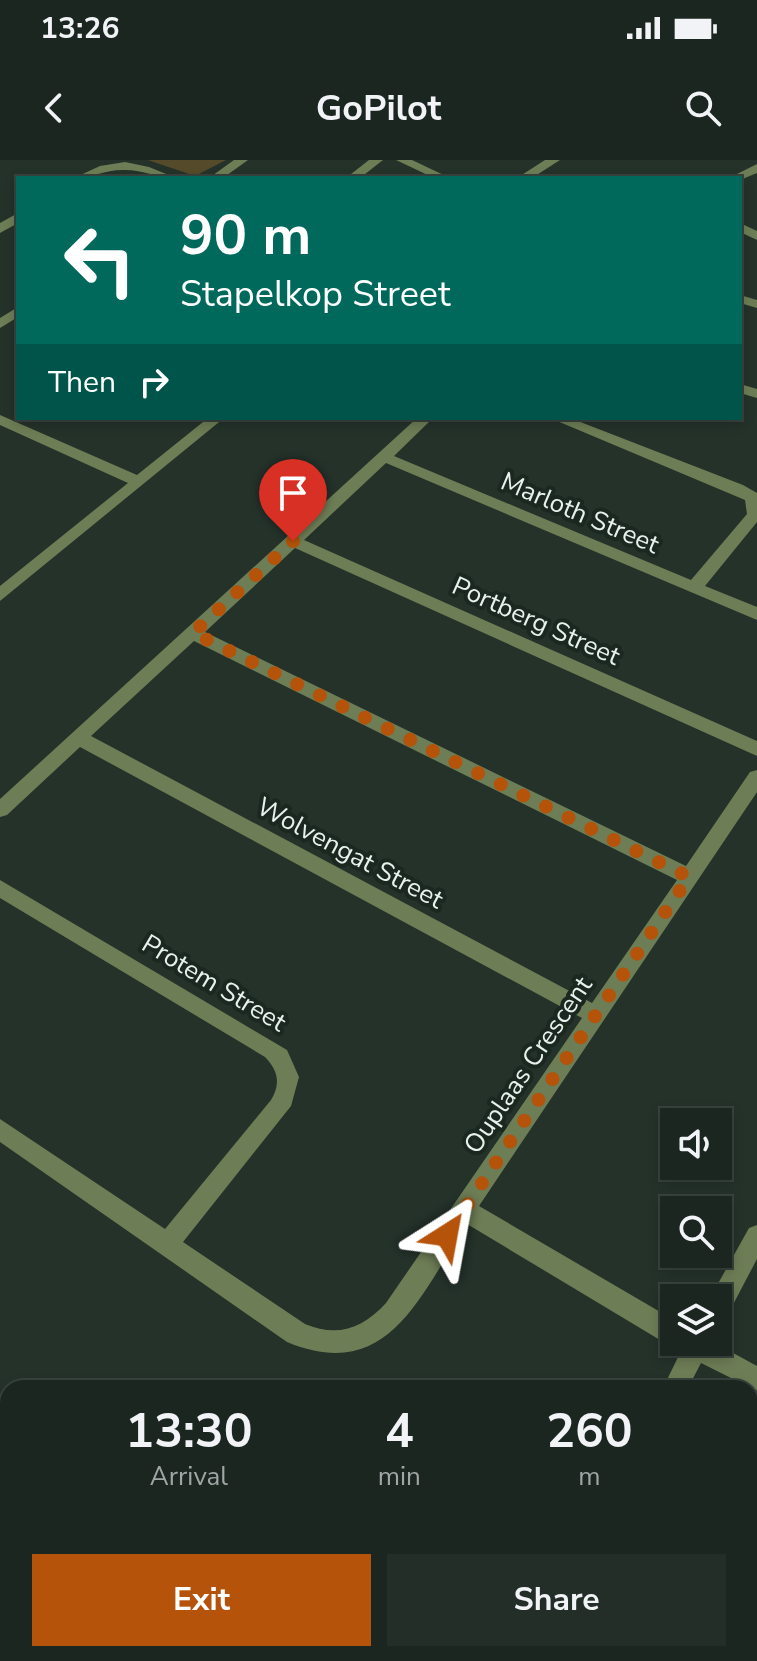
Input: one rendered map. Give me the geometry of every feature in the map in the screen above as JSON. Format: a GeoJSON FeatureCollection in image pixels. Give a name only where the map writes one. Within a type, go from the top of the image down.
{"type":"FeatureCollection","features":[{"type":"Feature","properties":{"kind":"street"},"geometry":{"type":"LineString","coordinates":[[218,176],[242,160]]}},
{"type":"Feature","properties":{"kind":"street"},"geometry":{"type":"LineString","coordinates":[[355,176],[377,160]]}},
{"type":"Feature","properties":{"kind":"street"},"geometry":{"type":"LineString","coordinates":[[402,160],[439,176]]}},
{"type":"Feature","properties":{"kind":"street"},"geometry":{"type":"LineString","coordinates":[[526,176],[554,160]]}},
{"type":"Feature","properties":{"kind":"street"},"geometry":{"type":"LineString","coordinates":[[83,176],[100,166],[121,162],[164,176]]}},
{"type":"Feature","properties":{"kind":"street"},"geometry":{"type":"LineString","coordinates":[[0,595],[215,420]]}},
{"type":"Feature","properties":{"kind":"street"},"geometry":{"type":"LineString","coordinates":[[0,810],[424,420]]}},
{"type":"Feature","properties":{"kind":"street"},"geometry":{"type":"LineString","coordinates":[[562,420],[737,488],[752,497],[756,509],[754,515],[694,588]]}},
{"type":"Feature","properties":{"kind":"street"},"geometry":{"type":"LineString","coordinates":[[0,437],[13,421],[139,482]]}},
{"type":"Feature","properties":{"kind":"street","name":"Marloth Street"},"geometry":{"type":"LineString","coordinates":[[384,457],[757,614]]}},
{"type":"Feature","properties":{"kind":"street","name":"Portberg Street"},"geometry":{"type":"LineString","coordinates":[[293,541],[757,749]]}},
{"type":"Feature","properties":{"kind":"street"},"geometry":{"type":"LineString","coordinates":[[193,633],[689,877]]}},
{"type":"Feature","properties":{"kind":"street","name":"Wolvengat Street"},"geometry":{"type":"LineString","coordinates":[[79,738],[596,1015]]}},
{"type":"Feature","properties":{"kind":"street","name":"Ouplaas Crescent"},"geometry":{"type":"LineString","coordinates":[[0,1129],[296,1333],[325,1344],[341,1344],[372,1334],[385,1324],[464,1210],[757,777]]}},
{"type":"Feature","properties":{"kind":"street","name":"Protem Street"},"geometry":{"type":"LineString","coordinates":[[0,888],[273,1050],[288,1069],[289,1090],[279,1107],[167,1244]]}},
{"type":"Feature","properties":{"kind":"street"},"geometry":{"type":"LineString","coordinates":[[464,1210],[660,1326]]}},
{"type":"Feature","properties":{"kind":"street"},"geometry":{"type":"LineString","coordinates":[[731,1284],[757,1236]]}},
{"type":"Feature","properties":{"kind":"street"},"geometry":{"type":"LineString","coordinates":[[679,1380],[690,1356]]}},
{"type":"Feature","properties":{"kind":"street"},"geometry":{"type":"LineString","coordinates":[[716,1356],[757,1379]]}},
{"type":"Feature","properties":{"kind":"shaded area"},"geometry":{"type":"Polygon","coordinates":[[[148,160],[226,160],[195,176],[148,160]]]}},
{"type":"Feature","properties":{"kind":"route"},"geometry":{"type":"LineString","coordinates":[[293,541],[193,633],[689,877],[447,1235]]}}]}
